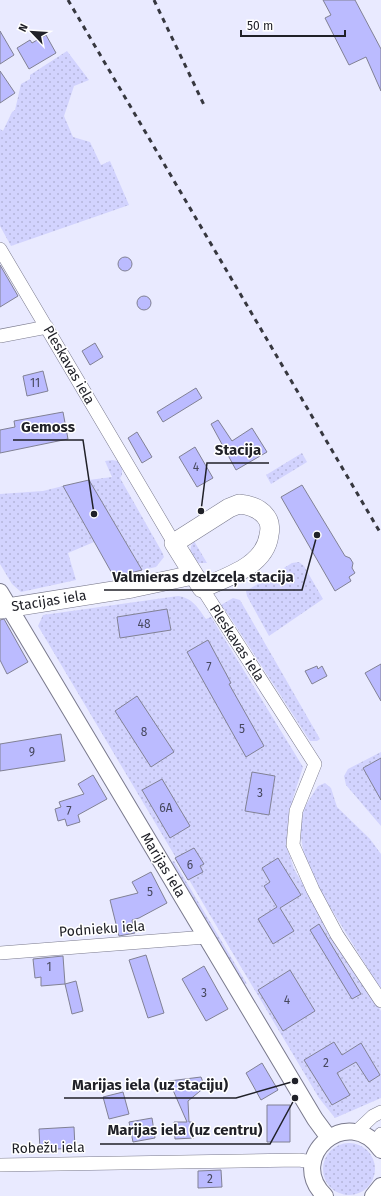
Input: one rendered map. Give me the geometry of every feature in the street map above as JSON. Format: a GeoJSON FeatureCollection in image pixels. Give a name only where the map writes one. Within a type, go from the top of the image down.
{"type":"FeatureCollection","features":[{"type":"Feature","properties":{"kind":"main road","name":"Stacijas iela"},"geometry":{"type":"LineString","coordinates":[[3,602],[197,582],[230,576],[256,561],[264,552],[270,531],[268,521],[255,508],[239,504],[229,508],[174,543]]}},
{"type":"Feature","properties":{"kind":"main road","name":"Pleskavas iela"},"geometry":{"type":"LineString","coordinates":[[174,543],[197,582]]}},
{"type":"Feature","properties":{"kind":"street","name":"Pleskavas iela"},"geometry":{"type":"LineString","coordinates":[[0,249],[174,543]]}},
{"type":"Feature","properties":{"kind":"street"},"geometry":{"type":"LineString","coordinates":[[0,336],[46,327]]}},
{"type":"Feature","properties":{"kind":"street","name":"Pleskavas iela"},"geometry":{"type":"LineString","coordinates":[[197,582],[315,764],[296,811],[294,844],[313,890],[337,935],[381,1001]]}},
{"type":"Feature","properties":{"kind":"street","name":"Marijas iela"},"geometry":{"type":"LineString","coordinates":[[3,602],[315,1119],[329,1138]]}},
{"type":"Feature","properties":{"kind":"street","name":"Podnieku iela"},"geometry":{"type":"LineString","coordinates":[[0,953],[206,937]]}},
{"type":"Feature","properties":{"kind":"street"},"geometry":{"type":"LineString","coordinates":[[356,1132],[373,1116],[381,1112]]}},
{"type":"Feature","properties":{"kind":"street"},"geometry":{"type":"LineString","coordinates":[[318,1193],[313,1176],[313,1162],[318,1149],[329,1138],[340,1132],[356,1132],[364,1134],[380,1143]]}},
{"type":"Feature","properties":{"kind":"street","name":"Robežu iela"},"geometry":{"type":"LineString","coordinates":[[0,1165],[299,1160],[313,1162]]}},
{"type":"Feature","properties":{"kind":"shaded area"},"geometry":{"type":"Polygon","coordinates":[[[67,51],[89,80],[74,86],[64,116],[73,137],[90,142],[101,165],[110,161],[129,205],[11,246],[0,226],[0,129],[3,131],[12,112],[15,110],[21,84],[30,79],[30,75],[67,51]]]}},
{"type":"Feature","properties":{"kind":"shaded area"},"geometry":{"type":"Polygon","coordinates":[[[302,453],[307,462],[271,484],[266,475],[302,453]]]}},
{"type":"Feature","properties":{"kind":"shaded area"},"geometry":{"type":"Polygon","coordinates":[[[105,461],[118,461],[122,467],[122,475],[120,478],[162,552],[164,557],[156,567],[142,570],[89,480],[112,477],[105,461]]]}},
{"type":"Feature","properties":{"kind":"shaded area"},"geometry":{"type":"Polygon","coordinates":[[[63,486],[94,542],[68,553],[76,580],[21,592],[12,584],[0,564],[0,494],[43,491],[63,486]]]}},
{"type":"Feature","properties":{"kind":"shaded area"},"geometry":{"type":"Polygon","coordinates":[[[194,541],[207,563],[199,563],[190,554],[191,546],[194,541]]]}},
{"type":"Feature","properties":{"kind":"shaded area"},"geometry":{"type":"Polygon","coordinates":[[[299,562],[304,566],[323,599],[269,636],[247,596],[246,591],[292,563],[299,562]]]}},
{"type":"Feature","properties":{"kind":"shaded area"},"geometry":{"type":"Polygon","coordinates":[[[178,596],[191,601],[198,607],[206,619],[211,617],[303,767],[293,798],[286,844],[294,869],[381,1011],[381,1098],[335,1118],[319,1098],[38,626],[43,615],[178,596]]]}},
{"type":"Feature","properties":{"kind":"shaded area"},"geometry":{"type":"Polygon","coordinates":[[[233,598],[240,600],[320,739],[317,741],[310,741],[221,605],[233,598]]]}},
{"type":"Feature","properties":{"kind":"shaded area"},"geometry":{"type":"Polygon","coordinates":[[[381,752],[381,826],[346,785],[344,776],[348,769],[381,752]]]}},
{"type":"Feature","properties":{"kind":"shaded area"},"geometry":{"type":"Polygon","coordinates":[[[325,783],[331,788],[337,807],[370,839],[381,854],[381,990],[322,894],[304,855],[300,831],[304,808],[318,786],[325,783]]]}},
{"type":"Feature","properties":{"kind":"shaded area"},"geometry":{"type":"Polygon","coordinates":[[[174,861],[247,984],[243,984],[241,981],[171,862],[174,861]]]}},
{"type":"Feature","properties":{"kind":"shaded area"},"geometry":{"type":"Polygon","coordinates":[[[344,1143],[354,1143],[368,1150],[375,1164],[375,1174],[368,1188],[354,1195],[344,1195],[334,1191],[327,1184],[323,1174],[323,1164],[327,1154],[334,1147],[344,1143]]]}},
{"type":"Feature","properties":{"kind":"building"},"geometry":{"type":"Polygon","coordinates":[[[323,0],[355,0],[381,49],[381,91],[366,57],[349,65],[325,18],[331,15],[323,0]]]}},
{"type":"Feature","properties":{"kind":"building"},"geometry":{"type":"Polygon","coordinates":[[[0,31],[14,55],[0,64],[0,31]]]}},
{"type":"Feature","properties":{"kind":"building"},"geometry":{"type":"Polygon","coordinates":[[[46,35],[56,53],[29,69],[17,48],[30,40],[32,43],[46,35]]]}},
{"type":"Feature","properties":{"kind":"building"},"geometry":{"type":"Polygon","coordinates":[[[0,71],[15,93],[0,103],[0,71]]]}},
{"type":"Feature","properties":{"kind":"building"},"geometry":{"type":"Polygon","coordinates":[[[125,257],[130,259],[132,264],[130,269],[125,271],[120,269],[118,264],[120,259],[125,257]]]}},
{"type":"Feature","properties":{"kind":"building"},"geometry":{"type":"Polygon","coordinates":[[[0,265],[18,296],[0,307],[0,265]]]}},
{"type":"Feature","properties":{"kind":"building"},"geometry":{"type":"Polygon","coordinates":[[[144,296],[149,298],[151,303],[149,308],[144,310],[139,308],[137,303],[139,298],[144,296]]]}},
{"type":"Feature","properties":{"kind":"building"},"geometry":{"type":"Polygon","coordinates":[[[95,343],[103,357],[90,365],[82,351],[95,343]]]}},
{"type":"Feature","properties":{"kind":"building"},"geometry":{"type":"Polygon","coordinates":[[[43,371],[48,391],[27,396],[23,376],[43,371]]]}},
{"type":"Feature","properties":{"kind":"building"},"geometry":{"type":"Polygon","coordinates":[[[196,388],[202,398],[163,422],[157,412],[196,388]]]}},
{"type":"Feature","properties":{"kind":"building"},"geometry":{"type":"Polygon","coordinates":[[[63,412],[68,439],[0,453],[0,430],[15,427],[14,421],[63,412]]]}},
{"type":"Feature","properties":{"kind":"building"},"geometry":{"type":"Polygon","coordinates":[[[218,420],[232,441],[252,428],[267,452],[236,470],[211,424],[218,420]]]}},
{"type":"Feature","properties":{"kind":"building"},"geometry":{"type":"Polygon","coordinates":[[[137,432],[152,457],[142,463],[128,438],[137,432]]]}},
{"type":"Feature","properties":{"kind":"building"},"geometry":{"type":"Polygon","coordinates":[[[195,447],[213,478],[197,487],[179,457],[195,447]]]}},
{"type":"Feature","properties":{"kind":"building"},"geometry":{"type":"Polygon","coordinates":[[[89,480],[142,570],[114,577],[63,486],[89,480]]]}},
{"type":"Feature","properties":{"kind":"building"},"geometry":{"type":"Polygon","coordinates":[[[302,485],[345,556],[350,558],[353,563],[352,568],[355,573],[349,577],[351,581],[335,591],[281,497],[302,485]]]}},
{"type":"Feature","properties":{"kind":"building"},"geometry":{"type":"Polygon","coordinates":[[[167,609],[171,630],[120,638],[117,617],[167,609]]]}},
{"type":"Feature","properties":{"kind":"building"},"geometry":{"type":"Polygon","coordinates":[[[4,619],[28,662],[7,674],[0,660],[0,620],[4,619]]]}},
{"type":"Feature","properties":{"kind":"building"},"geometry":{"type":"Polygon","coordinates":[[[208,640],[231,683],[229,684],[264,746],[246,757],[187,652],[208,640]]]}},
{"type":"Feature","properties":{"kind":"building"},"geometry":{"type":"Polygon","coordinates":[[[381,664],[381,701],[365,673],[381,664]]]}},
{"type":"Feature","properties":{"kind":"building"},"geometry":{"type":"Polygon","coordinates":[[[317,666],[318,669],[322,666],[327,676],[312,684],[305,671],[317,666]]]}},
{"type":"Feature","properties":{"kind":"building"},"geometry":{"type":"Polygon","coordinates":[[[137,696],[174,752],[151,767],[115,711],[137,696]]]}},
{"type":"Feature","properties":{"kind":"building"},"geometry":{"type":"Polygon","coordinates":[[[61,734],[65,761],[0,771],[0,744],[61,734]]]}},
{"type":"Feature","properties":{"kind":"building"},"geometry":{"type":"Polygon","coordinates":[[[381,758],[381,800],[363,768],[381,758]]]}},
{"type":"Feature","properties":{"kind":"building"},"geometry":{"type":"Polygon","coordinates":[[[252,772],[275,776],[269,815],[245,811],[252,772]]]}},
{"type":"Feature","properties":{"kind":"building"},"geometry":{"type":"Polygon","coordinates":[[[93,775],[107,799],[78,815],[80,822],[67,826],[65,819],[58,821],[55,809],[61,807],[59,802],[84,794],[78,784],[93,775]]]}},
{"type":"Feature","properties":{"kind":"building"},"geometry":{"type":"Polygon","coordinates":[[[162,779],[190,826],[170,838],[142,790],[162,779]]]}},
{"type":"Feature","properties":{"kind":"building"},"geometry":{"type":"Polygon","coordinates":[[[194,848],[204,864],[200,866],[203,872],[188,880],[175,858],[194,848]]]}},
{"type":"Feature","properties":{"kind":"building"},"geometry":{"type":"Polygon","coordinates":[[[278,858],[301,895],[280,908],[294,931],[273,944],[258,919],[277,907],[264,886],[270,882],[262,868],[278,858]]]}},
{"type":"Feature","properties":{"kind":"building"},"geometry":{"type":"Polygon","coordinates":[[[151,872],[167,903],[139,918],[132,920],[135,933],[119,936],[110,900],[138,893],[132,882],[151,872]]]}},
{"type":"Feature","properties":{"kind":"building"},"geometry":{"type":"Polygon","coordinates":[[[319,924],[361,994],[352,999],[310,930],[319,924]]]}},
{"type":"Feature","properties":{"kind":"building"},"geometry":{"type":"Polygon","coordinates":[[[146,955],[164,1013],[148,1018],[129,960],[146,955]]]}},
{"type":"Feature","properties":{"kind":"building"},"geometry":{"type":"Polygon","coordinates":[[[63,956],[65,984],[41,986],[41,977],[35,978],[33,959],[63,956]]]}},
{"type":"Feature","properties":{"kind":"building"},"geometry":{"type":"Polygon","coordinates":[[[204,966],[228,1009],[206,1021],[182,979],[204,966]]]}},
{"type":"Feature","properties":{"kind":"building"},"geometry":{"type":"Polygon","coordinates":[[[290,970],[315,1011],[283,1031],[258,990],[290,970]]]}},
{"type":"Feature","properties":{"kind":"building"},"geometry":{"type":"Polygon","coordinates":[[[76,981],[83,1011],[72,1014],[65,984],[76,981]]]}},
{"type":"Feature","properties":{"kind":"building"},"geometry":{"type":"Polygon","coordinates":[[[334,1042],[342,1055],[361,1043],[380,1075],[369,1082],[356,1062],[337,1073],[350,1095],[332,1105],[304,1060],[334,1042]]]}},
{"type":"Feature","properties":{"kind":"building"},"geometry":{"type":"Polygon","coordinates":[[[262,1063],[278,1090],[261,1100],[246,1073],[262,1063]]]}},
{"type":"Feature","properties":{"kind":"building"},"geometry":{"type":"Polygon","coordinates":[[[201,1077],[205,1087],[188,1101],[189,1122],[193,1122],[194,1138],[175,1139],[174,1122],[187,1122],[169,1081],[201,1077]]]}},
{"type":"Feature","properties":{"kind":"building"},"geometry":{"type":"Polygon","coordinates":[[[123,1092],[129,1114],[109,1119],[103,1097],[123,1092]]]}},
{"type":"Feature","properties":{"kind":"building"},"geometry":{"type":"Polygon","coordinates":[[[267,1105],[290,1105],[290,1142],[267,1142],[267,1105]]]}},
{"type":"Feature","properties":{"kind":"building"},"geometry":{"type":"Polygon","coordinates":[[[152,1118],[155,1138],[133,1142],[129,1122],[152,1118]]]}},
{"type":"Feature","properties":{"kind":"building"},"geometry":{"type":"Polygon","coordinates":[[[74,1127],[75,1148],[40,1150],[39,1129],[74,1127]]]}},
{"type":"Feature","properties":{"kind":"building"},"geometry":{"type":"Polygon","coordinates":[[[221,1170],[222,1187],[198,1188],[198,1171],[221,1170]]]}},
{"type":"Feature","properties":{"kind":"railway"},"geometry":{"type":"LineString","coordinates":[[68,0],[381,534]]}},
{"type":"Feature","properties":{"kind":"railway"},"geometry":{"type":"LineString","coordinates":[[154,0],[205,107]]}},
{"type":"Feature","properties":{"kind":"place","name":"Stacija"},"geometry":{"type":"Point","coordinates":[201,511]}},
{"type":"Feature","properties":{"kind":"place","name":"Gemoss"},"geometry":{"type":"Point","coordinates":[94,514]}},
{"type":"Feature","properties":{"kind":"place","name":"Valmieras dzelzceļa stacija"},"geometry":{"type":"Point","coordinates":[317,535]}},
{"type":"Feature","properties":{"kind":"place","name":"Marijas iela (uz staciju)"},"geometry":{"type":"Point","coordinates":[295,1081]}},
{"type":"Feature","properties":{"kind":"place","name":"Marijas iela (uz centru)"},"geometry":{"type":"Point","coordinates":[295,1098]}}]}
